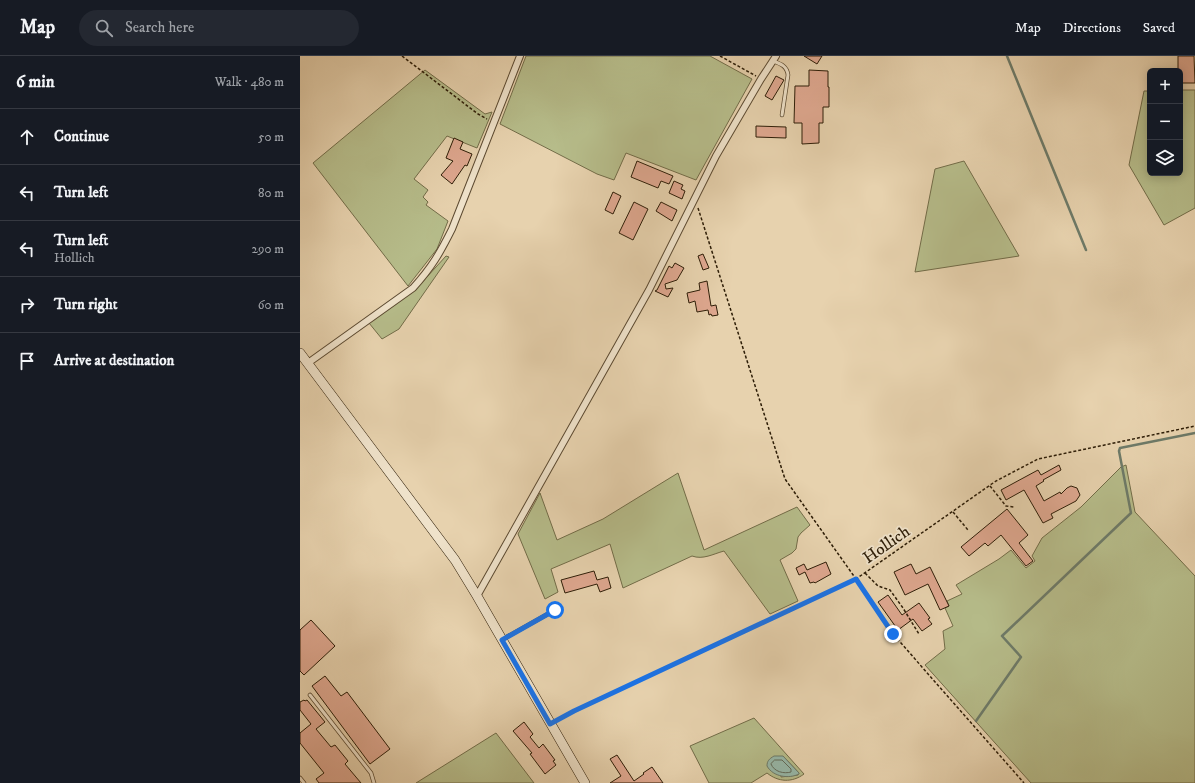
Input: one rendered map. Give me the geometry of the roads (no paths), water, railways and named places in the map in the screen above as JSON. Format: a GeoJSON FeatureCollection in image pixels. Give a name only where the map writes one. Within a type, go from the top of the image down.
{"type":"FeatureCollection","features":[{"type":"Feature","properties":{"kind":"street"},"geometry":{"type":"LineString","coordinates":[[308,363],[413,288],[440,254],[452,229],[520,56]]}},
{"type":"Feature","properties":{"kind":"street"},"geometry":{"type":"LineString","coordinates":[[477,596],[649,290],[716,156],[774,58]]}},
{"type":"Feature","properties":{"kind":"street"},"geometry":{"type":"LineString","coordinates":[[300,353],[455,560],[585,783]]}},
{"type":"Feature","properties":{"kind":"lane"},"geometry":{"type":"LineString","coordinates":[[774,58],[787,70],[788,75],[782,115]]}},
{"type":"Feature","properties":{"kind":"lane"},"geometry":{"type":"LineString","coordinates":[[502,640],[555,610]]}},
{"type":"Feature","properties":{"kind":"lane"},"geometry":{"type":"LineString","coordinates":[[310,695],[371,773],[374,783]]}},
{"type":"Feature","properties":{"kind":"lane"},"geometry":{"type":"LineString","coordinates":[[300,778],[304,783]]}},
{"type":"Feature","properties":{"kind":"water"},"geometry":{"type":"Polygon","coordinates":[[[774,756],[783,756],[799,774],[786,777],[773,773],[767,766],[767,763],[774,756]]]}},
{"type":"Feature","properties":{"kind":"waterway"},"geometry":{"type":"LineString","coordinates":[[1007,56],[1086,250]]}},
{"type":"Feature","properties":{"kind":"waterway"},"geometry":{"type":"LineString","coordinates":[[976,721],[1021,657],[1002,636],[1131,513],[1119,451],[1120,448],[1195,433]]}}]}
